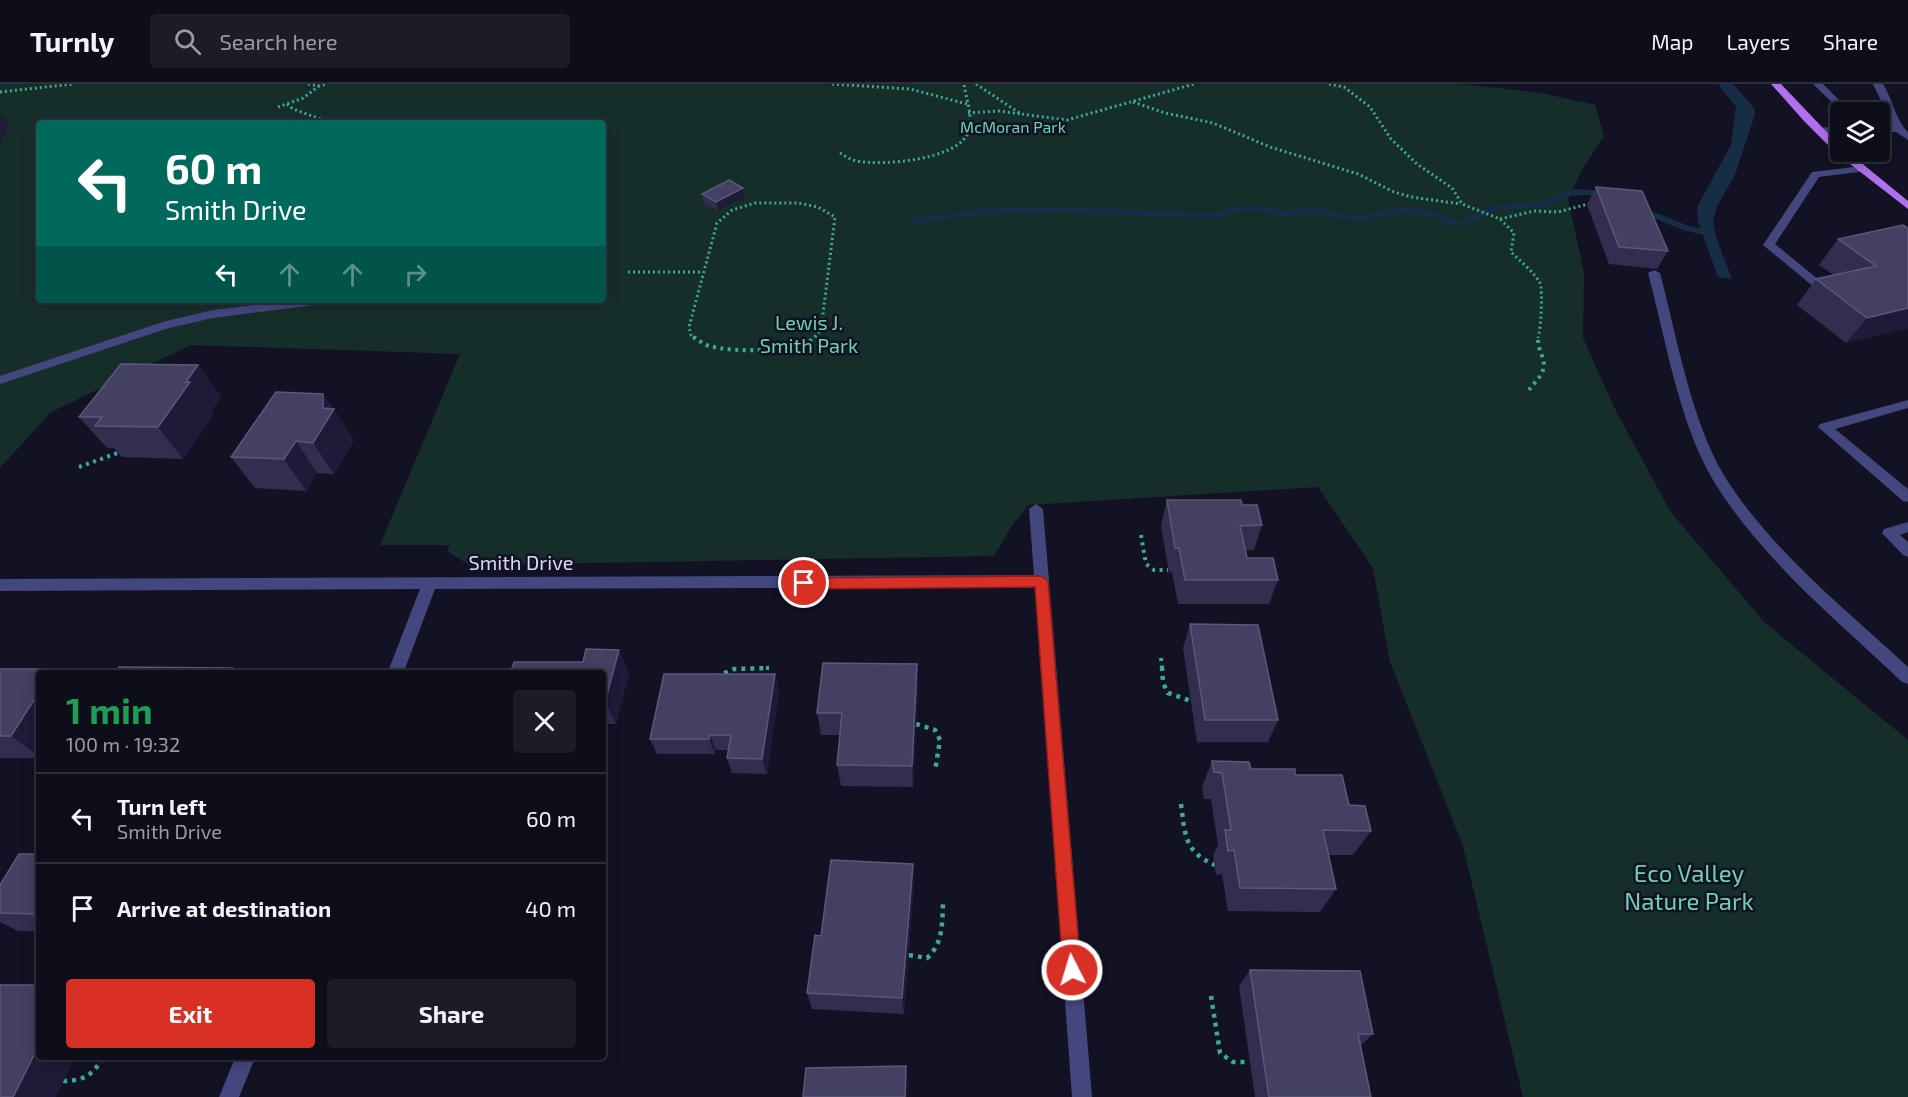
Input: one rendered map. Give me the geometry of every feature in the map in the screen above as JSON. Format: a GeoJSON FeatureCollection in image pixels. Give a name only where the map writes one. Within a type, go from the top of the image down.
{"type":"FeatureCollection","features":[{"type":"Feature","properties":{"kind":"main road"},"geometry":{"type":"LineString","coordinates":[[1776,84],[1830,141]]}},
{"type":"Feature","properties":{"kind":"main road"},"geometry":{"type":"LineString","coordinates":[[1854,162],[1908,206]]}},
{"type":"Feature","properties":{"kind":"street"},"geometry":{"type":"LineString","coordinates":[[1818,84],[1837,102]]}},
{"type":"Feature","properties":{"kind":"street"},"geometry":{"type":"LineString","coordinates":[[1878,84],[1899,129],[1908,137]]}},
{"type":"Feature","properties":{"kind":"street"},"geometry":{"type":"LineString","coordinates":[[1890,129],[1899,129]]}},
{"type":"Feature","properties":{"kind":"street"},"geometry":{"type":"LineString","coordinates":[[1819,131],[1830,130]]}},
{"type":"Feature","properties":{"kind":"street"},"geometry":{"type":"LineString","coordinates":[[1824,289],[1769,245],[1816,174],[1862,169]]}},
{"type":"Feature","properties":{"kind":"street"},"geometry":{"type":"LineString","coordinates":[[1654,273],[1692,418],[1719,478],[1770,548],[1908,677]]}},
{"type":"Feature","properties":{"kind":"street"},"geometry":{"type":"LineString","coordinates":[[0,380],[176,323],[213,314],[299,303]]}},
{"type":"Feature","properties":{"kind":"street"},"geometry":{"type":"LineString","coordinates":[[1908,404],[1825,427],[1908,497]]}},
{"type":"Feature","properties":{"kind":"street"},"geometry":{"type":"LineString","coordinates":[[1036,510],[1082,1097]]}},
{"type":"Feature","properties":{"kind":"street"},"geometry":{"type":"LineString","coordinates":[[1908,527],[1889,533],[1908,551]]}},
{"type":"Feature","properties":{"kind":"street","name":"Smith Drive"},"geometry":{"type":"LineString","coordinates":[[0,585],[1041,581]]}},
{"type":"Feature","properties":{"kind":"street"},"geometry":{"type":"LineString","coordinates":[[397,670],[429,584]]}},
{"type":"Feature","properties":{"kind":"street"},"geometry":{"type":"LineString","coordinates":[[229,1097],[244,1060]]}},
{"type":"Feature","properties":{"kind":"path"},"geometry":{"type":"LineString","coordinates":[[0,92],[73,84]]}},
{"type":"Feature","properties":{"kind":"path"},"geometry":{"type":"LineString","coordinates":[[308,84],[319,86],[327,84]]}},
{"type":"Feature","properties":{"kind":"path"},"geometry":{"type":"LineString","coordinates":[[832,84],[910,89],[967,104]]}},
{"type":"Feature","properties":{"kind":"path"},"geometry":{"type":"LineString","coordinates":[[840,153],[856,161],[915,160],[938,154],[964,139],[969,125],[964,84]]}},
{"type":"Feature","properties":{"kind":"path"},"geometry":{"type":"LineString","coordinates":[[976,84],[1021,114]]}},
{"type":"Feature","properties":{"kind":"path"},"geometry":{"type":"LineString","coordinates":[[968,113],[999,111],[1067,120],[1194,84]]}},
{"type":"Feature","properties":{"kind":"path"},"geometry":{"type":"LineString","coordinates":[[1329,84],[1344,87],[1370,107],[1391,139],[1417,164],[1452,188],[1462,204]]}},
{"type":"Feature","properties":{"kind":"path"},"geometry":{"type":"LineString","coordinates":[[278,107],[303,99],[319,86]]}},
{"type":"Feature","properties":{"kind":"path"},"geometry":{"type":"LineString","coordinates":[[1133,102],[1213,123],[1270,147],[1358,174],[1394,192],[1411,197],[1462,204],[1500,219],[1514,233],[1511,252],[1540,283],[1543,293],[1540,301],[1542,327],[1537,343],[1544,361],[1544,370],[1529,390]]}},
{"type":"Feature","properties":{"kind":"path"},"geometry":{"type":"LineString","coordinates":[[287,104],[293,109],[323,120]]}},
{"type":"Feature","properties":{"kind":"path"},"geometry":{"type":"LineString","coordinates":[[755,203],[811,205],[821,207],[835,217],[836,224],[821,330],[808,343],[787,349],[720,348],[697,341],[691,335],[689,327],[704,272],[717,223],[723,216],[742,205],[755,203]]}},
{"type":"Feature","properties":{"kind":"path"},"geometry":{"type":"LineString","coordinates":[[1500,219],[1534,211],[1558,212],[1587,203],[1597,204]]}},
{"type":"Feature","properties":{"kind":"path"},"geometry":{"type":"LineString","coordinates":[[628,272],[704,272]]}},
{"type":"Feature","properties":{"kind":"path"},"geometry":{"type":"LineString","coordinates":[[79,468],[129,449]]}},
{"type":"Feature","properties":{"kind":"path"},"geometry":{"type":"LineString","coordinates":[[1141,535],[1146,564],[1154,570],[1168,570]]}},
{"type":"Feature","properties":{"kind":"path"},"geometry":{"type":"LineString","coordinates":[[1161,658],[1163,684],[1167,694],[1172,699],[1191,701]]}},
{"type":"Feature","properties":{"kind":"path"},"geometry":{"type":"LineString","coordinates":[[716,684],[716,677],[721,671],[769,668]]}},
{"type":"Feature","properties":{"kind":"path"},"geometry":{"type":"LineString","coordinates":[[916,724],[935,730],[940,740],[935,771]]}},
{"type":"Feature","properties":{"kind":"path"},"geometry":{"type":"LineString","coordinates":[[1181,804],[1191,852],[1201,860],[1215,865]]}},
{"type":"Feature","properties":{"kind":"path"},"geometry":{"type":"LineString","coordinates":[[909,955],[927,958],[936,952],[940,941],[943,903]]}},
{"type":"Feature","properties":{"kind":"path"},"geometry":{"type":"LineString","coordinates":[[1211,996],[1220,1053],[1233,1062],[1249,1062]]}},
{"type":"Feature","properties":{"kind":"path"},"geometry":{"type":"LineString","coordinates":[[63,1082],[82,1082],[92,1075],[102,1060]]}},
{"type":"Feature","properties":{"kind":"green space"},"geometry":{"type":"Polygon","coordinates":[[[0,84],[1462,84],[1541,93],[1595,105],[1604,136],[1582,170],[1568,200],[1584,273],[1583,338],[1615,409],[1670,511],[1764,622],[1908,740],[1908,1097],[1523,1097],[1463,846],[1390,662],[1373,568],[1318,487],[1029,505],[1013,524],[994,556],[472,567],[447,551],[450,545],[380,545],[460,354],[191,345],[51,412],[0,468],[0,84]]]}},
{"type":"Feature","properties":{"kind":"water"},"geometry":{"type":"Polygon","coordinates":[[[1718,84],[1733,84],[1754,108],[1755,114],[1735,175],[1717,206],[1713,221],[1716,237],[1732,279],[1718,277],[1698,222],[1697,207],[1731,145],[1736,107],[1718,84]]]}},
{"type":"Feature","properties":{"kind":"building"},"geometry":{"type":"Polygon","coordinates":[[[729,180],[743,188],[716,202],[702,194],[729,180]]]}},
{"type":"Feature","properties":{"kind":"building"},"geometry":{"type":"Polygon","coordinates":[[[1596,187],[1642,191],[1668,251],[1619,247],[1596,187]]]}},
{"type":"Feature","properties":{"kind":"building"},"geometry":{"type":"Polygon","coordinates":[[[1903,225],[1908,228],[1908,308],[1867,318],[1816,279],[1876,266],[1838,239],[1903,225]]]}},
{"type":"Feature","properties":{"kind":"building"},"geometry":{"type":"Polygon","coordinates":[[[121,364],[198,365],[186,382],[190,382],[158,427],[95,426],[102,417],[79,417],[121,364]]]}},
{"type":"Feature","properties":{"kind":"building"},"geometry":{"type":"Polygon","coordinates":[[[276,392],[323,394],[323,408],[334,409],[313,443],[296,441],[284,459],[231,457],[276,392]]]}},
{"type":"Feature","properties":{"kind":"building"},"geometry":{"type":"Polygon","coordinates":[[[1167,500],[1241,500],[1242,505],[1257,505],[1262,525],[1240,526],[1247,558],[1273,558],[1278,580],[1185,580],[1179,548],[1175,548],[1167,500]]]}},
{"type":"Feature","properties":{"kind":"building"},"geometry":{"type":"Polygon","coordinates":[[[1190,624],[1258,625],[1278,720],[1205,720],[1190,624]]]}},
{"type":"Feature","properties":{"kind":"building"},"geometry":{"type":"Polygon","coordinates":[[[586,649],[619,650],[606,698],[606,670],[511,670],[514,662],[583,662],[586,649]]]}},
{"type":"Feature","properties":{"kind":"building"},"geometry":{"type":"Polygon","coordinates":[[[823,663],[917,664],[912,766],[837,765],[842,713],[817,713],[823,663]]]}},
{"type":"Feature","properties":{"kind":"building"},"geometry":{"type":"Polygon","coordinates":[[[119,667],[233,668],[232,670],[117,670],[119,667]]]}},
{"type":"Feature","properties":{"kind":"building"},"geometry":{"type":"Polygon","coordinates":[[[0,669],[54,669],[36,670],[36,697],[11,736],[0,736],[0,669]]]}},
{"type":"Feature","properties":{"kind":"building"},"geometry":{"type":"Polygon","coordinates":[[[664,674],[775,674],[762,759],[727,758],[731,735],[710,735],[709,739],[650,739],[664,674]]]}},
{"type":"Feature","properties":{"kind":"building"},"geometry":{"type":"Polygon","coordinates":[[[1212,761],[1249,762],[1251,769],[1295,769],[1295,775],[1342,775],[1349,805],[1365,806],[1371,831],[1323,830],[1336,889],[1240,888],[1234,850],[1228,851],[1225,830],[1231,830],[1222,773],[1214,772],[1212,761]]]}},
{"type":"Feature","properties":{"kind":"building"},"geometry":{"type":"Polygon","coordinates":[[[19,854],[36,854],[36,914],[0,913],[0,885],[19,854]]]}},
{"type":"Feature","properties":{"kind":"building"},"geometry":{"type":"Polygon","coordinates":[[[831,860],[913,864],[902,998],[807,993],[815,935],[821,936],[831,860]]]}},
{"type":"Feature","properties":{"kind":"building"},"geometry":{"type":"Polygon","coordinates":[[[1250,970],[1360,971],[1373,1034],[1358,1034],[1371,1097],[1269,1097],[1250,970]]]}},
{"type":"Feature","properties":{"kind":"building"},"geometry":{"type":"Polygon","coordinates":[[[0,985],[36,985],[36,1051],[13,1097],[0,1097],[0,985]]]}},
{"type":"Feature","properties":{"kind":"building"},"geometry":{"type":"Polygon","coordinates":[[[906,1066],[905,1097],[803,1097],[806,1068],[906,1066]]]}},
{"type":"Feature","properties":{"kind":"waterway"},"geometry":{"type":"LineString","coordinates":[[913,221],[995,211],[1069,210],[1216,216],[1227,211],[1247,208],[1286,214],[1313,211],[1358,219],[1386,212],[1408,210],[1441,216],[1451,223],[1462,224],[1496,207],[1547,204],[1569,193],[1586,192],[1611,196]]}},
{"type":"Feature","properties":{"kind":"waterway"},"geometry":{"type":"LineString","coordinates":[[1637,208],[1686,228],[1708,233]]}},
{"type":"Feature","properties":{"kind":"route"},"geometry":{"type":"LineString","coordinates":[[804,583],[1041,581],[1072,970]]}},
{"type":"Feature","properties":{"kind":"park label","name":"McMoran Park"},"geometry":{"type":"Point","coordinates":[1013,127]}},
{"type":"Feature","properties":{"kind":"park label","name":"Lewis J. Smith Park"},"geometry":{"type":"Point","coordinates":[809,334]}},
{"type":"Feature","properties":{"kind":"park label","name":"Eco Valley Nature Park"},"geometry":{"type":"Point","coordinates":[1689,888]}}]}
